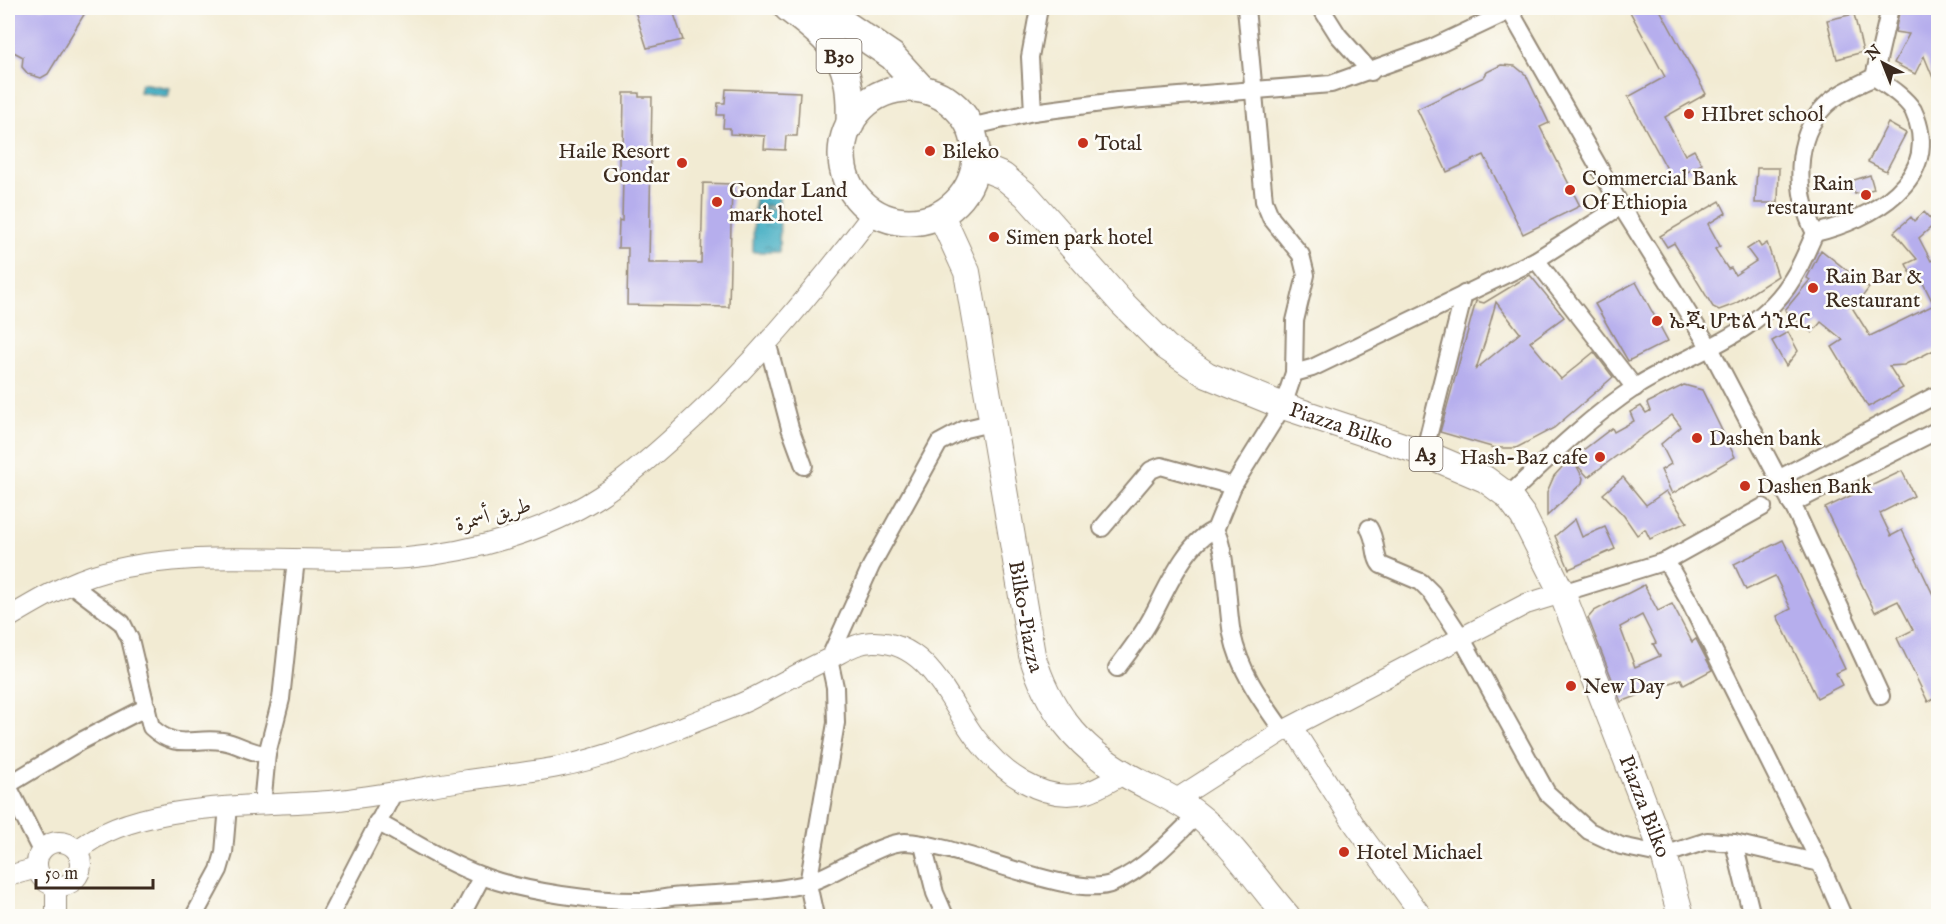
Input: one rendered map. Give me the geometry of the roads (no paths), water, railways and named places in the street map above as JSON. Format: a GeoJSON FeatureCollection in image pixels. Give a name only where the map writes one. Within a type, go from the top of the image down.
{"type":"FeatureCollection","features":[{"type":"Feature","properties":{"kind":"highway","name":"B30"},"geometry":{"type":"LineString","coordinates":[[788,8],[822,34],[843,64],[850,95],[850,125]]}},
{"type":"Feature","properties":{"kind":"highway","name":"B30"},"geometry":{"type":"LineString","coordinates":[[826,11],[892,56],[922,89]]}},
{"type":"Feature","properties":{"kind":"highway"},"geometry":{"type":"LineString","coordinates":[[901,89],[922,89],[958,109],[970,127],[976,146],[976,165],[971,182],[962,197],[941,215],[927,221],[892,220],[874,212],[859,200],[848,183],[843,164],[843,144],[850,125],[862,108],[880,95],[901,89]]}},
{"type":"Feature","properties":{"kind":"main road","name":"Piazza Bilko"},"geometry":{"type":"LineString","coordinates":[[976,165],[1004,176],[1026,195],[1122,303],[1166,347],[1207,375],[1282,406],[1424,453],[1485,479],[1508,496],[1523,516],[1562,592],[1664,855],[1681,916]]}},
{"type":"Feature","properties":{"kind":"main road","name":"Bilko-Piazza"},"geometry":{"type":"LineString","coordinates":[[941,215],[967,272],[1032,656],[1042,688],[1060,717],[1088,747],[1124,774],[1176,800],[1197,815],[1287,916]]}},
{"type":"Feature","properties":{"kind":"street"},"geometry":{"type":"LineString","coordinates":[[1033,112],[1030,57],[1039,8]]}},
{"type":"Feature","properties":{"kind":"street"},"geometry":{"type":"LineString","coordinates":[[1246,8],[1264,201],[1271,218],[1301,255],[1306,275],[1295,321],[1294,373],[1282,406],[1233,486],[1215,530],[1221,543],[1232,633],[1251,686],[1288,729],[1356,827],[1422,916]]}},
{"type":"Feature","properties":{"kind":"street"},"geometry":{"type":"LineString","coordinates":[[1321,8],[1338,35],[1371,72]]}},
{"type":"Feature","properties":{"kind":"street"},"geometry":{"type":"LineString","coordinates":[[1508,496],[1572,435],[1635,388],[1673,364],[1742,331],[1771,307],[1793,279],[1815,233],[1803,201],[1801,178],[1803,148],[1812,122],[1827,104],[1874,77],[1890,8]]}},
{"type":"Feature","properties":{"kind":"street"},"geometry":{"type":"LineString","coordinates":[[970,127],[1033,112],[1117,101],[1331,84],[1371,72],[1470,31],[1513,9],[1621,206],[1710,348],[1791,504],[1881,696]]}},
{"type":"Feature","properties":{"kind":"street"},"geometry":{"type":"LineString","coordinates":[[1815,233],[1849,225],[1886,205],[1908,189],[1922,170],[1925,148],[1920,125],[1912,108],[1874,77]]}},
{"type":"Feature","properties":{"kind":"street"},"geometry":{"type":"LineString","coordinates":[[1294,373],[1319,364],[1536,260],[1621,206]]}},
{"type":"Feature","properties":{"kind":"street","name":"طريق أسمرة"},"geometry":{"type":"LineString","coordinates":[[8,618],[47,595],[101,573],[189,559],[408,558],[479,545],[541,526],[599,496],[653,455],[729,387],[768,345],[874,212]]}},
{"type":"Feature","properties":{"kind":"street"},"geometry":{"type":"LineString","coordinates":[[1536,260],[1635,388]]}},
{"type":"Feature","properties":{"kind":"street"},"geometry":{"type":"LineString","coordinates":[[1424,453],[1464,294]]}},
{"type":"Feature","properties":{"kind":"street"},"geometry":{"type":"LineString","coordinates":[[768,345],[790,428],[804,466]]}},
{"type":"Feature","properties":{"kind":"street"},"geometry":{"type":"LineString","coordinates":[[1778,479],[1938,394]]}},
{"type":"Feature","properties":{"kind":"street"},"geometry":{"type":"LineString","coordinates":[[815,916],[808,884],[836,723],[835,687],[829,659],[871,566],[939,443],[965,429],[991,423]]}},
{"type":"Feature","properties":{"kind":"street"},"geometry":{"type":"LineString","coordinates":[[1791,504],[1938,430]]}},
{"type":"Feature","properties":{"kind":"street"},"geometry":{"type":"LineString","coordinates":[[1102,528],[1156,467],[1166,467],[1233,486]]}},
{"type":"Feature","properties":{"kind":"street"},"geometry":{"type":"LineString","coordinates":[[1176,800],[1288,729],[1526,604],[1666,561],[1763,507]]}},
{"type":"Feature","properties":{"kind":"street"},"geometry":{"type":"LineString","coordinates":[[1369,528],[1375,538],[1377,561],[1427,587],[1461,638],[1547,793],[1589,831],[1620,846],[1664,855],[1707,841],[1734,843],[1820,863]]}},
{"type":"Feature","properties":{"kind":"street"},"geometry":{"type":"LineString","coordinates":[[1117,668],[1148,624],[1167,585],[1194,546],[1206,533],[1215,530]]}},
{"type":"Feature","properties":{"kind":"street"},"geometry":{"type":"LineString","coordinates":[[262,805],[267,754],[281,699],[296,559]]}},
{"type":"Feature","properties":{"kind":"street"},"geometry":{"type":"LineString","coordinates":[[1666,561],[1689,601],[1820,863],[1843,916]]}},
{"type":"Feature","properties":{"kind":"street"},"geometry":{"type":"LineString","coordinates":[[72,585],[122,623],[130,639],[151,727],[173,742],[221,741],[258,754],[267,754]]}},
{"type":"Feature","properties":{"kind":"street"},"geometry":{"type":"LineString","coordinates":[[77,851],[91,839],[136,821],[228,806],[393,794],[559,767],[621,751],[748,700],[853,645],[876,642],[900,648],[919,659],[939,679],[975,737],[1008,772],[1044,791],[1062,794],[1086,792],[1124,774]]}},
{"type":"Feature","properties":{"kind":"street"},"geometry":{"type":"LineString","coordinates":[[8,876],[39,859],[55,842],[72,845],[81,859],[78,875],[65,885],[56,886],[44,880],[39,859],[8,785],[81,741],[147,707]]}},
{"type":"Feature","properties":{"kind":"street"},"geometry":{"type":"LineString","coordinates":[[330,916],[344,894],[377,822],[393,794]]}},
{"type":"Feature","properties":{"kind":"street"},"geometry":{"type":"LineString","coordinates":[[194,916],[219,870],[224,853],[228,806]]}},
{"type":"Feature","properties":{"kind":"street"},"geometry":{"type":"LineString","coordinates":[[377,822],[482,876],[540,890],[600,900],[645,901],[681,896],[740,894],[808,884],[888,846],[904,842],[966,853],[1064,883],[1092,887],[1111,884],[1135,869],[1173,839],[1197,815]]}},
{"type":"Feature","properties":{"kind":"street"},"geometry":{"type":"LineString","coordinates":[[1734,843],[1752,916]]}},
{"type":"Feature","properties":{"kind":"street"},"geometry":{"type":"LineString","coordinates":[[923,846],[935,893],[945,916]]}},
{"type":"Feature","properties":{"kind":"street"},"geometry":{"type":"LineString","coordinates":[[461,916],[482,876]]}},
{"type":"Feature","properties":{"kind":"street"},"geometry":{"type":"LineString","coordinates":[[56,886],[56,916]]}},
{"type":"Feature","properties":{"kind":"street"},"geometry":{"type":"LineString","coordinates":[[600,900],[606,916]]}},
{"type":"Feature","properties":{"kind":"water"},"geometry":{"type":"Polygon","coordinates":[[[141,83],[170,88],[168,97],[139,92],[141,83]]]}},
{"type":"Feature","properties":{"kind":"water"},"geometry":{"type":"Polygon","coordinates":[[[755,192],[779,192],[779,206],[755,206],[755,192]]]}},
{"type":"Feature","properties":{"kind":"water"},"geometry":{"type":"Polygon","coordinates":[[[754,208],[780,209],[779,252],[753,252],[754,208]]]}},
{"type":"Feature","properties":{"kind":"place","name":"HIbret school"},"geometry":{"type":"Point","coordinates":[1689,114]}},
{"type":"Feature","properties":{"kind":"place","name":"Total"},"geometry":{"type":"Point","coordinates":[1083,143]}},
{"type":"Feature","properties":{"kind":"place","name":"Bileko"},"geometry":{"type":"Point","coordinates":[930,151]}},
{"type":"Feature","properties":{"kind":"place","name":"Haile Resort Gondar"},"geometry":{"type":"Point","coordinates":[682,163]}},
{"type":"Feature","properties":{"kind":"place","name":"Commercial Bank Of Ethiopia"},"geometry":{"type":"Point","coordinates":[1570,190]}},
{"type":"Feature","properties":{"kind":"place","name":"Rain restaurant"},"geometry":{"type":"Point","coordinates":[1866,195]}},
{"type":"Feature","properties":{"kind":"place","name":"Gondar Land mark hotel"},"geometry":{"type":"Point","coordinates":[717,202]}},
{"type":"Feature","properties":{"kind":"place","name":"Simen park hotel"},"geometry":{"type":"Point","coordinates":[994,237]}},
{"type":"Feature","properties":{"kind":"place","name":"Rain Bar & Restaurant"},"geometry":{"type":"Point","coordinates":[1813,288]}},
{"type":"Feature","properties":{"kind":"place","name":"ኤጂ ሆቴል ጎንደር"},"geometry":{"type":"Point","coordinates":[1657,321]}},
{"type":"Feature","properties":{"kind":"place","name":"Dashen bank"},"geometry":{"type":"Point","coordinates":[1697,438]}},
{"type":"Feature","properties":{"kind":"place","name":"Hash-Baz cafe"},"geometry":{"type":"Point","coordinates":[1600,457]}},
{"type":"Feature","properties":{"kind":"place","name":"Dashen Bank"},"geometry":{"type":"Point","coordinates":[1745,486]}},
{"type":"Feature","properties":{"kind":"place","name":"New Day"},"geometry":{"type":"Point","coordinates":[1571,686]}},
{"type":"Feature","properties":{"kind":"place","name":"Hotel Michael"},"geometry":{"type":"Point","coordinates":[1344,852]}}]}
